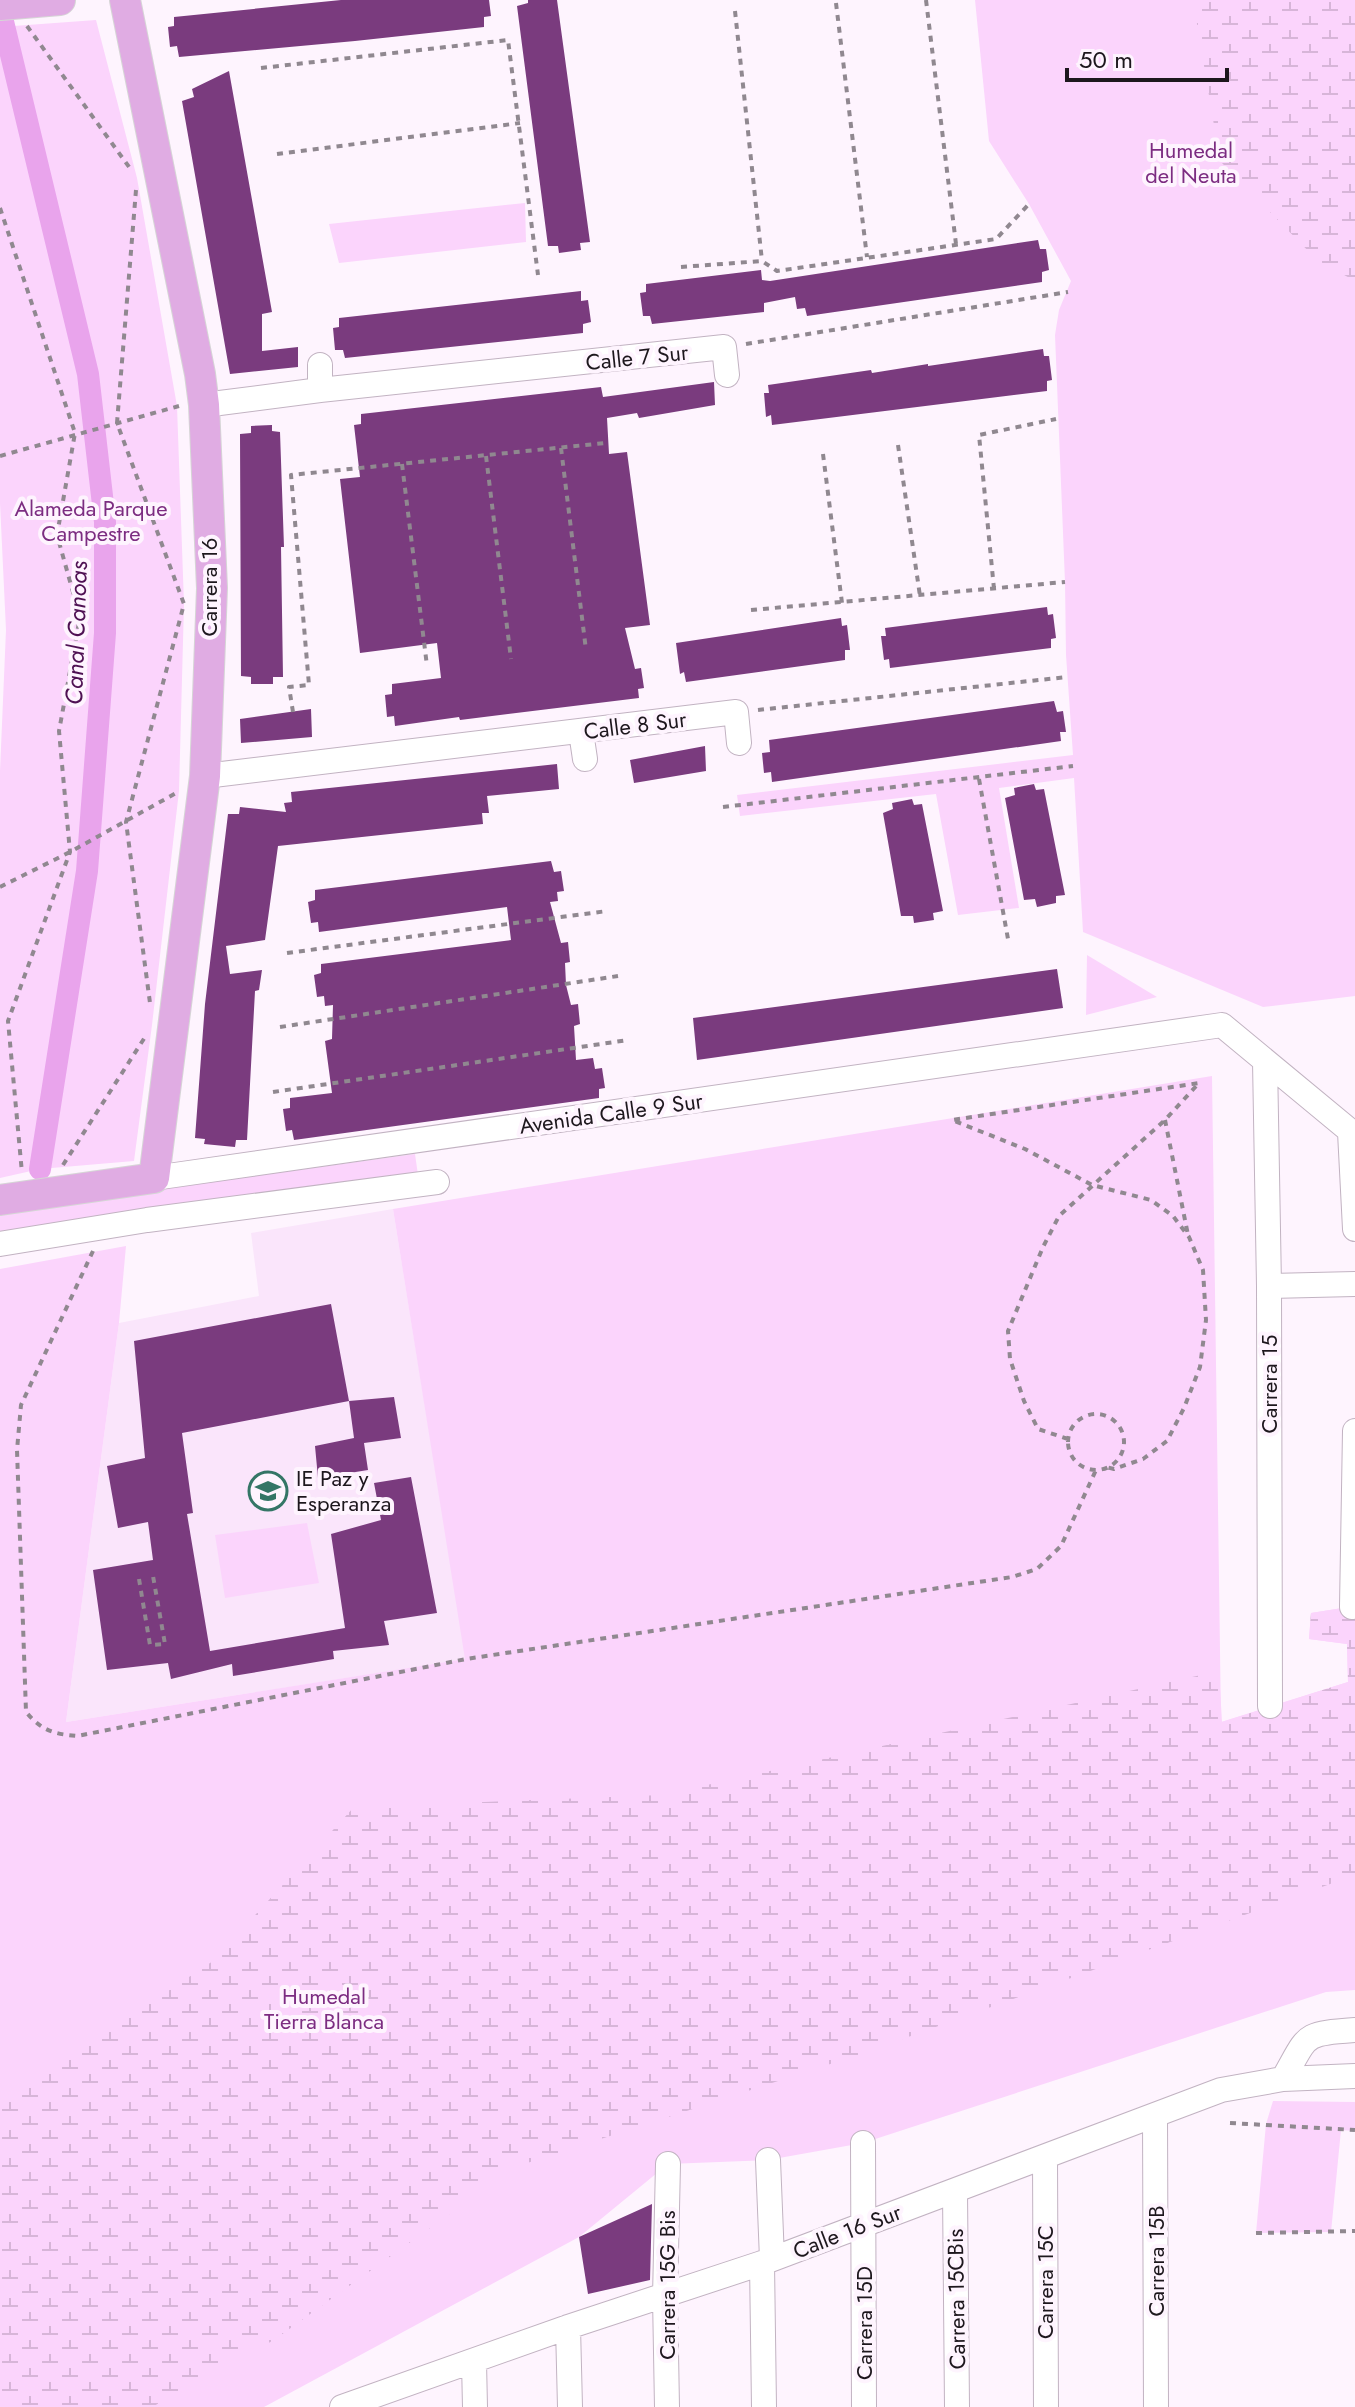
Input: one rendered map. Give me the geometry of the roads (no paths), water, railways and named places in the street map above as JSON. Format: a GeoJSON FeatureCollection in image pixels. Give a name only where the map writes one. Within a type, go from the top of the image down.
{"type":"FeatureCollection","features":[{"type":"Feature","properties":{"kind":"main road"},"geometry":{"type":"LineString","coordinates":[[6,5],[60,0]]}},
{"type":"Feature","properties":{"kind":"main road","name":"Carrera 16"},"geometry":{"type":"LineString","coordinates":[[125,0],[200,374],[212,588],[205,776],[154,1178]]}},
{"type":"Feature","properties":{"kind":"main road","name":"Avenida Calle 9 Sur"},"geometry":{"type":"LineString","coordinates":[[12,1198],[154,1178]]}},
{"type":"Feature","properties":{"kind":"street","name":"Calle 7 Sur"},"geometry":{"type":"LineString","coordinates":[[204,405],[320,378],[724,347],[727,375]]}},
{"type":"Feature","properties":{"kind":"street","name":"Calle 8 Sur"},"geometry":{"type":"LineString","coordinates":[[205,776],[353,745],[581,732],[736,712],[739,743]]}},
{"type":"Feature","properties":{"kind":"street"},"geometry":{"type":"LineString","coordinates":[[581,732],[585,759]]}},
{"type":"Feature","properties":{"kind":"street","name":"Avenida Calle 9 Sur"},"geometry":{"type":"LineString","coordinates":[[154,1178],[1222,1025],[1265,1061]]}},
{"type":"Feature","properties":{"kind":"street"},"geometry":{"type":"LineString","coordinates":[[1265,1061],[1353,1134],[1355,1229]]}},
{"type":"Feature","properties":{"kind":"street","name":"Carrera 15"},"geometry":{"type":"LineString","coordinates":[[1265,1061],[1270,1706]]}},
{"type":"Feature","properties":{"kind":"street"},"geometry":{"type":"LineString","coordinates":[[0,1244],[104,1228],[355,1204],[437,1182]]}},
{"type":"Feature","properties":{"kind":"street"},"geometry":{"type":"LineString","coordinates":[[1269,1286],[1355,1284]]}},
{"type":"Feature","properties":{"kind":"street"},"geometry":{"type":"LineString","coordinates":[[1352,1607],[1355,1431]]}},
{"type":"Feature","properties":{"kind":"street"},"geometry":{"type":"LineString","coordinates":[[1283,2079],[1306,2038],[1317,2033],[1355,2030]]}},
{"type":"Feature","properties":{"kind":"street","name":"Calle 16 Sur"},"geometry":{"type":"LineString","coordinates":[[342,2407],[384,2399],[568,2327],[767,2261],[1221,2090],[1283,2079],[1355,2076]]}},
{"type":"Feature","properties":{"kind":"street","name":"Carrera 15B"},"geometry":{"type":"LineString","coordinates":[[1155,2115],[1156,2407]]}},
{"type":"Feature","properties":{"kind":"street","name":"Carrera 15D"},"geometry":{"type":"LineString","coordinates":[[863,2143],[864,2407]]}},
{"type":"Feature","properties":{"kind":"street","name":"Carrera 15C"},"geometry":{"type":"LineString","coordinates":[[1045,2157],[1046,2407]]}},
{"type":"Feature","properties":{"kind":"street"},"geometry":{"type":"LineString","coordinates":[[764,2407],[768,2160]]}},
{"type":"Feature","properties":{"kind":"street","name":"Carrera 15G Bis"},"geometry":{"type":"LineString","coordinates":[[667,2407],[665,2297],[668,2164]]}},
{"type":"Feature","properties":{"kind":"street","name":"Carrera 15CBis"},"geometry":{"type":"LineString","coordinates":[[955,2192],[957,2407]]}},
{"type":"Feature","properties":{"kind":"street"},"geometry":{"type":"LineString","coordinates":[[568,2327],[570,2407]]}},
{"type":"Feature","properties":{"kind":"street"},"geometry":{"type":"LineString","coordinates":[[474,2362],[475,2407]]}},
{"type":"Feature","properties":{"kind":"waterway","name":"Canal Canoas"},"geometry":{"type":"LineString","coordinates":[[0,9],[88,374],[105,522],[105,633],[87,871],[40,1169]]}},
{"type":"Feature","properties":{"kind":"place","name":"IE Paz y Esperanza"},"geometry":{"type":"Point","coordinates":[268,1491]}},
{"type":"Feature","properties":{"kind":"park label","name":"Humedal del Neuta"},"geometry":{"type":"Point","coordinates":[1191,162]}},
{"type":"Feature","properties":{"kind":"park label","name":"Alameda Parque Campestre"},"geometry":{"type":"Point","coordinates":[91,520]}},
{"type":"Feature","properties":{"kind":"park label","name":"Humedal Tierra Blanca"},"geometry":{"type":"Point","coordinates":[324,2008]}}]}
